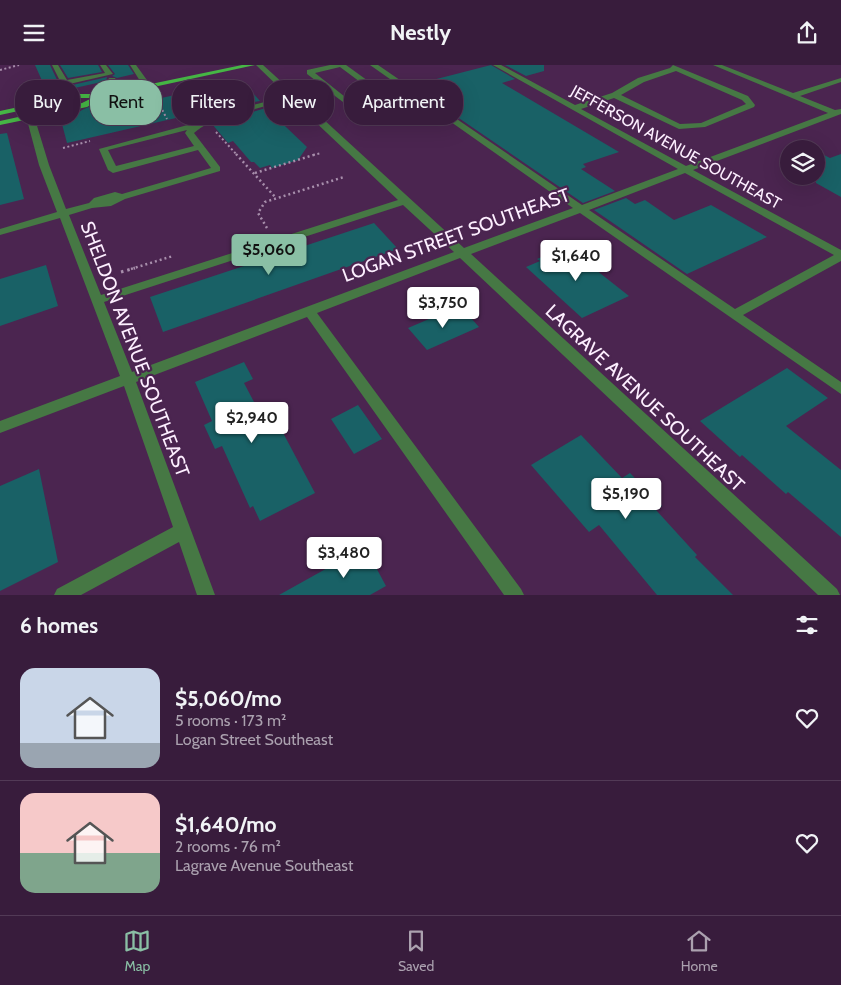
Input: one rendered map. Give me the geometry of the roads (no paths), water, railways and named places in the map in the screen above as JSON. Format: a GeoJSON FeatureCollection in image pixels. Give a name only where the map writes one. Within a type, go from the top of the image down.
{"type":"FeatureCollection","features":[{"type":"Feature","properties":{"kind":"main road"},"geometry":{"type":"LineString","coordinates":[[162,84],[252,65]]}},
{"type":"Feature","properties":{"kind":"main road"},"geometry":{"type":"LineString","coordinates":[[0,113],[15,110]]}},
{"type":"Feature","properties":{"kind":"main road"},"geometry":{"type":"LineString","coordinates":[[0,123],[15,120]]}},
{"type":"Feature","properties":{"kind":"street"},"geometry":{"type":"LineString","coordinates":[[55,65],[65,83],[109,74],[103,65]]}},
{"type":"Feature","properties":{"kind":"street"},"geometry":{"type":"LineString","coordinates":[[132,65],[143,80]]}},
{"type":"Feature","properties":{"kind":"street","name":"LAGRAVE AVENUE SOUTHEAST"},"geometry":{"type":"LineString","coordinates":[[259,65],[275,80]]}},
{"type":"Feature","properties":{"kind":"street"},"geometry":{"type":"LineString","coordinates":[[321,80],[310,72],[341,65],[397,106],[363,115],[334,90]]}},
{"type":"Feature","properties":{"kind":"street"},"geometry":{"type":"LineString","coordinates":[[373,65],[841,389]]}},
{"type":"Feature","properties":{"kind":"street","name":"JEFFERSON AVENUE SOUTHEAST"},"geometry":{"type":"LineString","coordinates":[[496,65],[841,256]]}},
{"type":"Feature","properties":{"kind":"street"},"geometry":{"type":"LineString","coordinates":[[575,108],[615,95],[641,80],[677,67],[696,65]]}},
{"type":"Feature","properties":{"kind":"street"},"geometry":{"type":"LineString","coordinates":[[716,65],[838,112]]}},
{"type":"Feature","properties":{"kind":"street"},"geometry":{"type":"LineString","coordinates":[[615,95],[679,127],[702,125],[752,105],[745,98],[677,67]]}},
{"type":"Feature","properties":{"kind":"street"},"geometry":{"type":"LineString","coordinates":[[793,96],[841,80]]}},
{"type":"Feature","properties":{"kind":"street","name":"LOGAN STREET SOUTHEAST"},"geometry":{"type":"LineString","coordinates":[[0,427],[462,255],[838,112]]}},
{"type":"Feature","properties":{"kind":"street","name":"SHELDON AVENUE SOUTHEAST"},"geometry":{"type":"LineString","coordinates":[[33,125],[44,165],[128,379],[206,595]]}},
{"type":"Feature","properties":{"kind":"street"},"geometry":{"type":"LineString","coordinates":[[198,125],[103,149],[113,170],[200,147]]}},
{"type":"Feature","properties":{"kind":"street"},"geometry":{"type":"LineString","coordinates":[[0,233],[92,205],[100,206],[117,201],[122,197],[216,169],[189,133],[198,125]]}},
{"type":"Feature","properties":{"kind":"street","name":"LAGRAVE AVENUE SOUTHEAST"},"geometry":{"type":"LineString","coordinates":[[324,125],[831,595]]}},
{"type":"Feature","properties":{"kind":"street"},"geometry":{"type":"LineString","coordinates":[[97,300],[404,201]]}},
{"type":"Feature","properties":{"kind":"street"},"geometry":{"type":"LineString","coordinates":[[734,315],[841,256]]}},
{"type":"Feature","properties":{"kind":"street"},"geometry":{"type":"LineString","coordinates":[[309,311],[514,595]]}},
{"type":"Feature","properties":{"kind":"street"},"geometry":{"type":"LineString","coordinates":[[63,595],[183,531]]}}]}
